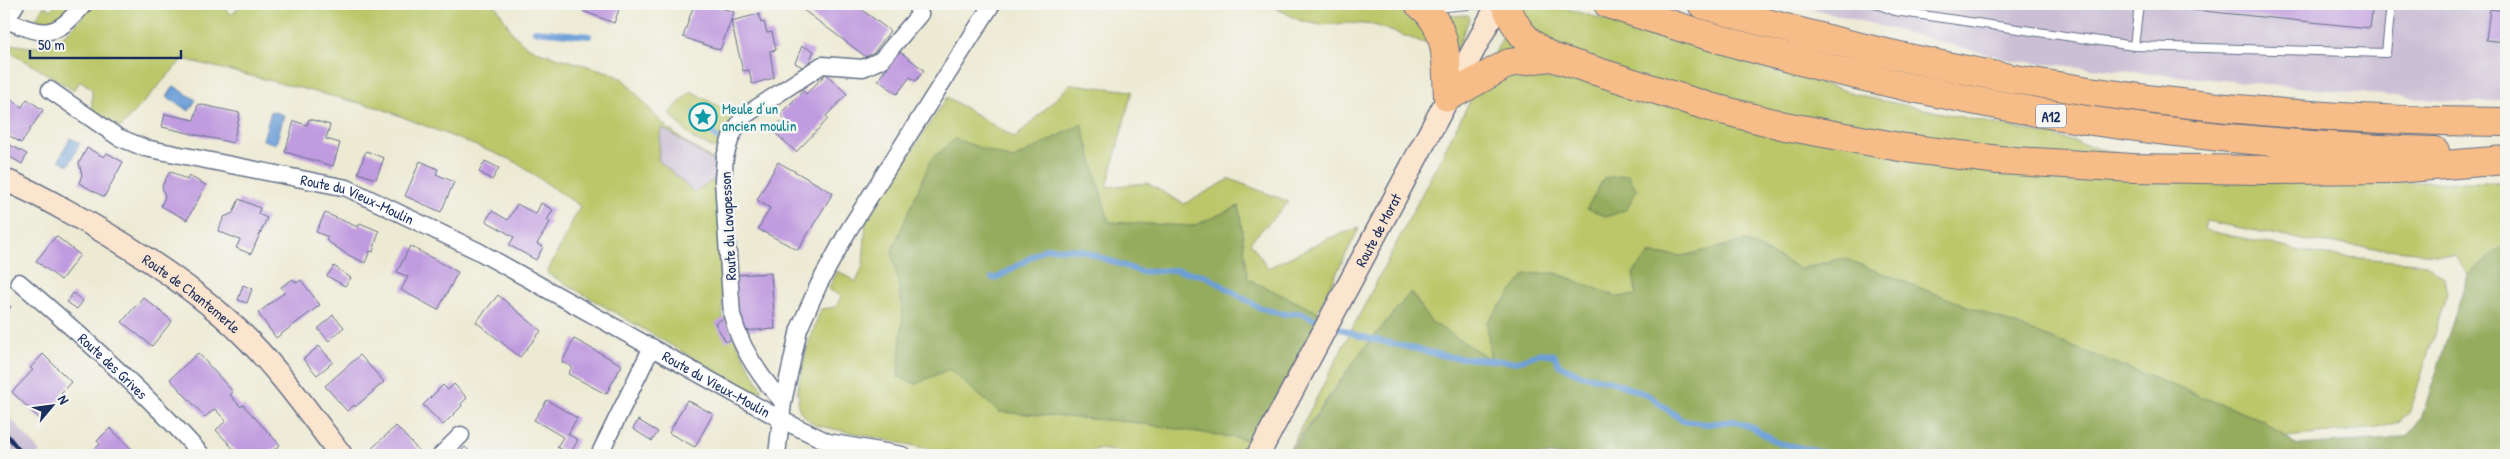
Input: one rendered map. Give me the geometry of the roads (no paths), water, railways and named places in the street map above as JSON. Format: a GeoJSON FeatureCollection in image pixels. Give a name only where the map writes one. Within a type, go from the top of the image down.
{"type":"FeatureCollection","features":[{"type":"Feature","properties":{"kind":"highway"},"geometry":{"type":"LineString","coordinates":[[1505,4],[1520,34],[1530,44],[1551,57],[1710,107],[1785,126],[1860,141],[1951,155],[2047,164],[2133,168],[2385,169],[2506,160]]}},
{"type":"Feature","properties":{"kind":"highway","name":"A12"},"geometry":{"type":"LineString","coordinates":[[1608,4],[1701,34],[1818,67],[1971,102],[2078,120],[2186,134],[2286,143],[2405,150],[2506,151]]}},
{"type":"Feature","properties":{"kind":"highway","name":"A12"},"geometry":{"type":"LineString","coordinates":[[1702,4],[1868,49],[1974,72],[2082,91],[2189,105],[2297,115],[2405,121],[2506,122]]}},
{"type":"Feature","properties":{"kind":"highway"},"geometry":{"type":"LineString","coordinates":[[1422,6],[1436,20],[1442,31],[1448,97],[1508,63],[1551,57]]}},
{"type":"Feature","properties":{"kind":"main road","name":"Route de Morat"},"geometry":{"type":"LineString","coordinates":[[1258,455],[1498,4]]}},
{"type":"Feature","properties":{"kind":"main road","name":"Route de Chantemerle"},"geometry":{"type":"LineString","coordinates":[[4,180],[56,205],[127,245],[175,278],[224,317],[269,363],[341,455]]}},
{"type":"Feature","properties":{"kind":"street"},"geometry":{"type":"LineString","coordinates":[[16,4],[5,22],[30,30],[50,33],[62,26],[84,4]]}},
{"type":"Feature","properties":{"kind":"street","name":"Route du Lavapesson"},"geometry":{"type":"LineString","coordinates":[[783,402],[766,384],[736,331],[732,315],[723,180],[725,157],[731,137],[744,116],[822,64],[863,68],[880,60],[920,14],[915,4]]}},
{"type":"Feature","properties":{"kind":"street"},"geometry":{"type":"LineString","coordinates":[[777,455],[783,402],[799,329],[819,284],[848,231],[992,4]]}},
{"type":"Feature","properties":{"kind":"street","name":"Route du Vieux-Moulin"},"geometry":{"type":"LineString","coordinates":[[50,90],[118,137],[145,148],[347,188],[478,251],[782,420],[828,442],[902,455]]}},
{"type":"Feature","properties":{"kind":"street","name":"Route des Grives"},"geometry":{"type":"LineString","coordinates":[[19,282],[100,351],[156,404],[202,455]]}},
{"type":"Feature","properties":{"kind":"street","name":"Route du Vieux-Moulin"},"geometry":{"type":"LineString","coordinates":[[599,455],[652,347]]}},
{"type":"Feature","properties":{"kind":"street"},"geometry":{"type":"LineString","coordinates":[[441,455],[461,435]]}},
{"type":"Feature","properties":{"kind":"lane"},"geometry":{"type":"LineString","coordinates":[[1422,6],[1479,4]]}},
{"type":"Feature","properties":{"kind":"lane"},"geometry":{"type":"LineString","coordinates":[[1877,4],[1895,11],[2134,46],[2386,53],[2391,4]]}},
{"type":"Feature","properties":{"kind":"lane"},"geometry":{"type":"LineString","coordinates":[[2134,46],[2139,4]]}},
{"type":"Feature","properties":{"kind":"water"},"geometry":{"type":"Polygon","coordinates":[[[174,86],[196,100],[189,111],[167,97],[174,86]]]}},
{"type":"Feature","properties":{"kind":"water"},"geometry":{"type":"Polygon","coordinates":[[[271,111],[284,115],[276,144],[263,140],[271,111]]]}},
{"type":"Feature","properties":{"kind":"water"},"geometry":{"type":"Polygon","coordinates":[[[70,138],[80,143],[69,165],[59,160],[70,138]]]}},
{"type":"Feature","properties":{"kind":"waterway"},"geometry":{"type":"LineString","coordinates":[[535,31],[589,36]]}},
{"type":"Feature","properties":{"kind":"waterway"},"geometry":{"type":"LineString","coordinates":[[695,112],[717,138]]}},
{"type":"Feature","properties":{"kind":"waterway"},"geometry":{"type":"LineString","coordinates":[[992,278],[997,278],[1046,248],[1081,250],[1141,272],[1175,270],[1206,276],[1258,307],[1282,314],[1299,313],[1359,336],[1450,357],[1516,362],[1541,353],[1554,355],[1559,365],[1581,375],[1610,381],[1648,395],[1683,421],[1706,424],[1734,421],[1755,429],[1778,443],[1833,455]]}},
{"type":"Feature","properties":{"kind":"railway"},"geometry":{"type":"LineString","coordinates":[[4,431],[23,455]]}},
{"type":"Feature","properties":{"kind":"place","name":"Meule d’un ancien moulin"},"geometry":{"type":"Point","coordinates":[703,117]}}]}
